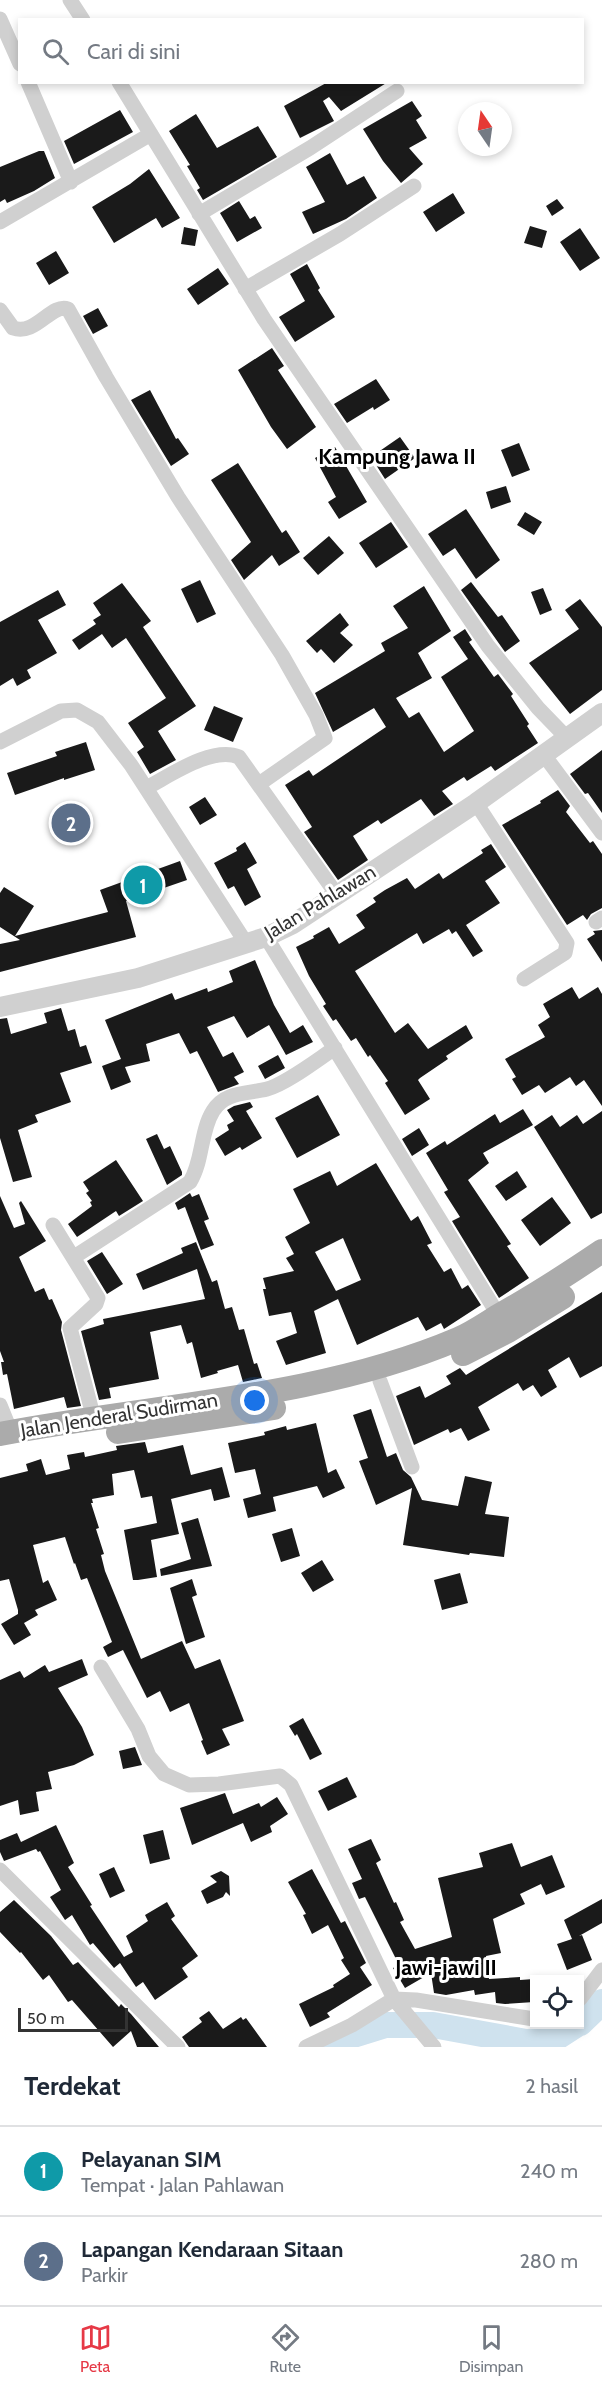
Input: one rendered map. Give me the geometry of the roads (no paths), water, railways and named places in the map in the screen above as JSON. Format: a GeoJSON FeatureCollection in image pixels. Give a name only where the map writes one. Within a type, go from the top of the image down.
{"type":"FeatureCollection","features":[{"type":"Feature","properties":{"kind":"main road","name":"Jalan Jenderal Sudirman"},"geometry":{"type":"LineString","coordinates":[[4,1439],[94,1419],[165,1417],[375,1367],[426,1352],[461,1338],[537,1294],[602,1251]]}},
{"type":"Feature","properties":{"kind":"main road","name":"Jalan Jenderal Sudirman"},"geometry":{"type":"LineString","coordinates":[[4,1439],[165,1417],[289,1405],[380,1382],[467,1352],[547,1308],[602,1270]]}},
{"type":"Feature","properties":{"kind":"street"},"geometry":{"type":"LineString","coordinates":[[70,0],[81,18]]}},
{"type":"Feature","properties":{"kind":"street"},"geometry":{"type":"LineString","coordinates":[[0,19],[18,60]]}},
{"type":"Feature","properties":{"kind":"street"},"geometry":{"type":"LineString","coordinates":[[29,84],[71,182]]}},
{"type":"Feature","properties":{"kind":"street"},"geometry":{"type":"LineString","coordinates":[[120,84],[245,289],[488,646],[538,708],[567,738]]}},
{"type":"Feature","properties":{"kind":"street"},"geometry":{"type":"LineString","coordinates":[[199,214],[310,148],[397,91]]}},
{"type":"Feature","properties":{"kind":"street"},"geometry":{"type":"LineString","coordinates":[[0,222],[151,134]]}},
{"type":"Feature","properties":{"kind":"street"},"geometry":{"type":"LineString","coordinates":[[245,289],[340,234],[414,186]]}},
{"type":"Feature","properties":{"kind":"street"},"geometry":{"type":"LineString","coordinates":[[0,310],[13,328],[22,330],[33,326],[58,309],[64,308],[70,312],[161,470],[282,655],[316,715],[325,738],[258,784]]}},
{"type":"Feature","properties":{"kind":"street"},"geometry":{"type":"LineString","coordinates":[[0,742],[51,714],[68,709],[77,710],[98,722],[146,788],[246,943]]}},
{"type":"Feature","properties":{"kind":"street","name":"Jalan Pahlawan"},"geometry":{"type":"LineString","coordinates":[[0,1007],[138,978],[266,937],[292,924],[476,803],[602,713]]}},
{"type":"Feature","properties":{"kind":"street"},"geometry":{"type":"LineString","coordinates":[[146,788],[210,756],[230,753],[239,757],[337,895]]}},
{"type":"Feature","properties":{"kind":"street"},"geometry":{"type":"LineString","coordinates":[[544,755],[602,833]]}},
{"type":"Feature","properties":{"kind":"street"},"geometry":{"type":"LineString","coordinates":[[476,803],[567,943],[565,953],[524,979]]}},
{"type":"Feature","properties":{"kind":"street"},"geometry":{"type":"LineString","coordinates":[[266,937],[499,1316]]}},
{"type":"Feature","properties":{"kind":"street"},"geometry":{"type":"LineString","coordinates":[[74,1257],[190,1182],[209,1117],[221,1102],[244,1092],[276,1086],[335,1048]]}},
{"type":"Feature","properties":{"kind":"street"},"geometry":{"type":"LineString","coordinates":[[53,1225],[98,1298],[96,1304],[70,1328],[94,1419]]}},
{"type":"Feature","properties":{"kind":"street"},"geometry":{"type":"LineString","coordinates":[[380,1382],[412,1467]]}},
{"type":"Feature","properties":{"kind":"street"},"geometry":{"type":"LineString","coordinates":[[0,1406],[4,1439]]}},
{"type":"Feature","properties":{"kind":"street"},"geometry":{"type":"LineString","coordinates":[[101,1667],[138,1729],[149,1756],[164,1774],[189,1785],[219,1784],[280,1776],[287,1780],[395,2000],[434,2047]]}},
{"type":"Feature","properties":{"kind":"street"},"geometry":{"type":"LineString","coordinates":[[0,1870],[178,2047]]}},
{"type":"Feature","properties":{"kind":"street"},"geometry":{"type":"LineString","coordinates":[[584,1993],[602,1970]]}},
{"type":"Feature","properties":{"kind":"street"},"geometry":{"type":"LineString","coordinates":[[306,2047],[352,2025],[395,2000],[416,2000],[530,2018]]}},
{"type":"Feature","properties":{"kind":"waterway"},"geometry":{"type":"LineString","coordinates":[[584,2019],[602,2002]]}},
{"type":"Feature","properties":{"kind":"waterway"},"geometry":{"type":"LineString","coordinates":[[332,2047],[350,2036],[385,2025],[433,2025],[526,2042],[551,2041],[569,2029]]}},
{"type":"Feature","properties":{"kind":"place","name":"Lapangan Kendaraan Sitaan"},"geometry":{"type":"Point","coordinates":[71,823]}},
{"type":"Feature","properties":{"kind":"place","name":"Pelayanan SIM"},"geometry":{"type":"Point","coordinates":[143,885]}},
{"type":"Feature","properties":{"kind":"district","name":"Kampung Jawa II"},"geometry":{"type":"Point","coordinates":[397,456]}},
{"type":"Feature","properties":{"kind":"district","name":"Jawi-jawi II"},"geometry":{"type":"Point","coordinates":[446,1967]}}]}
